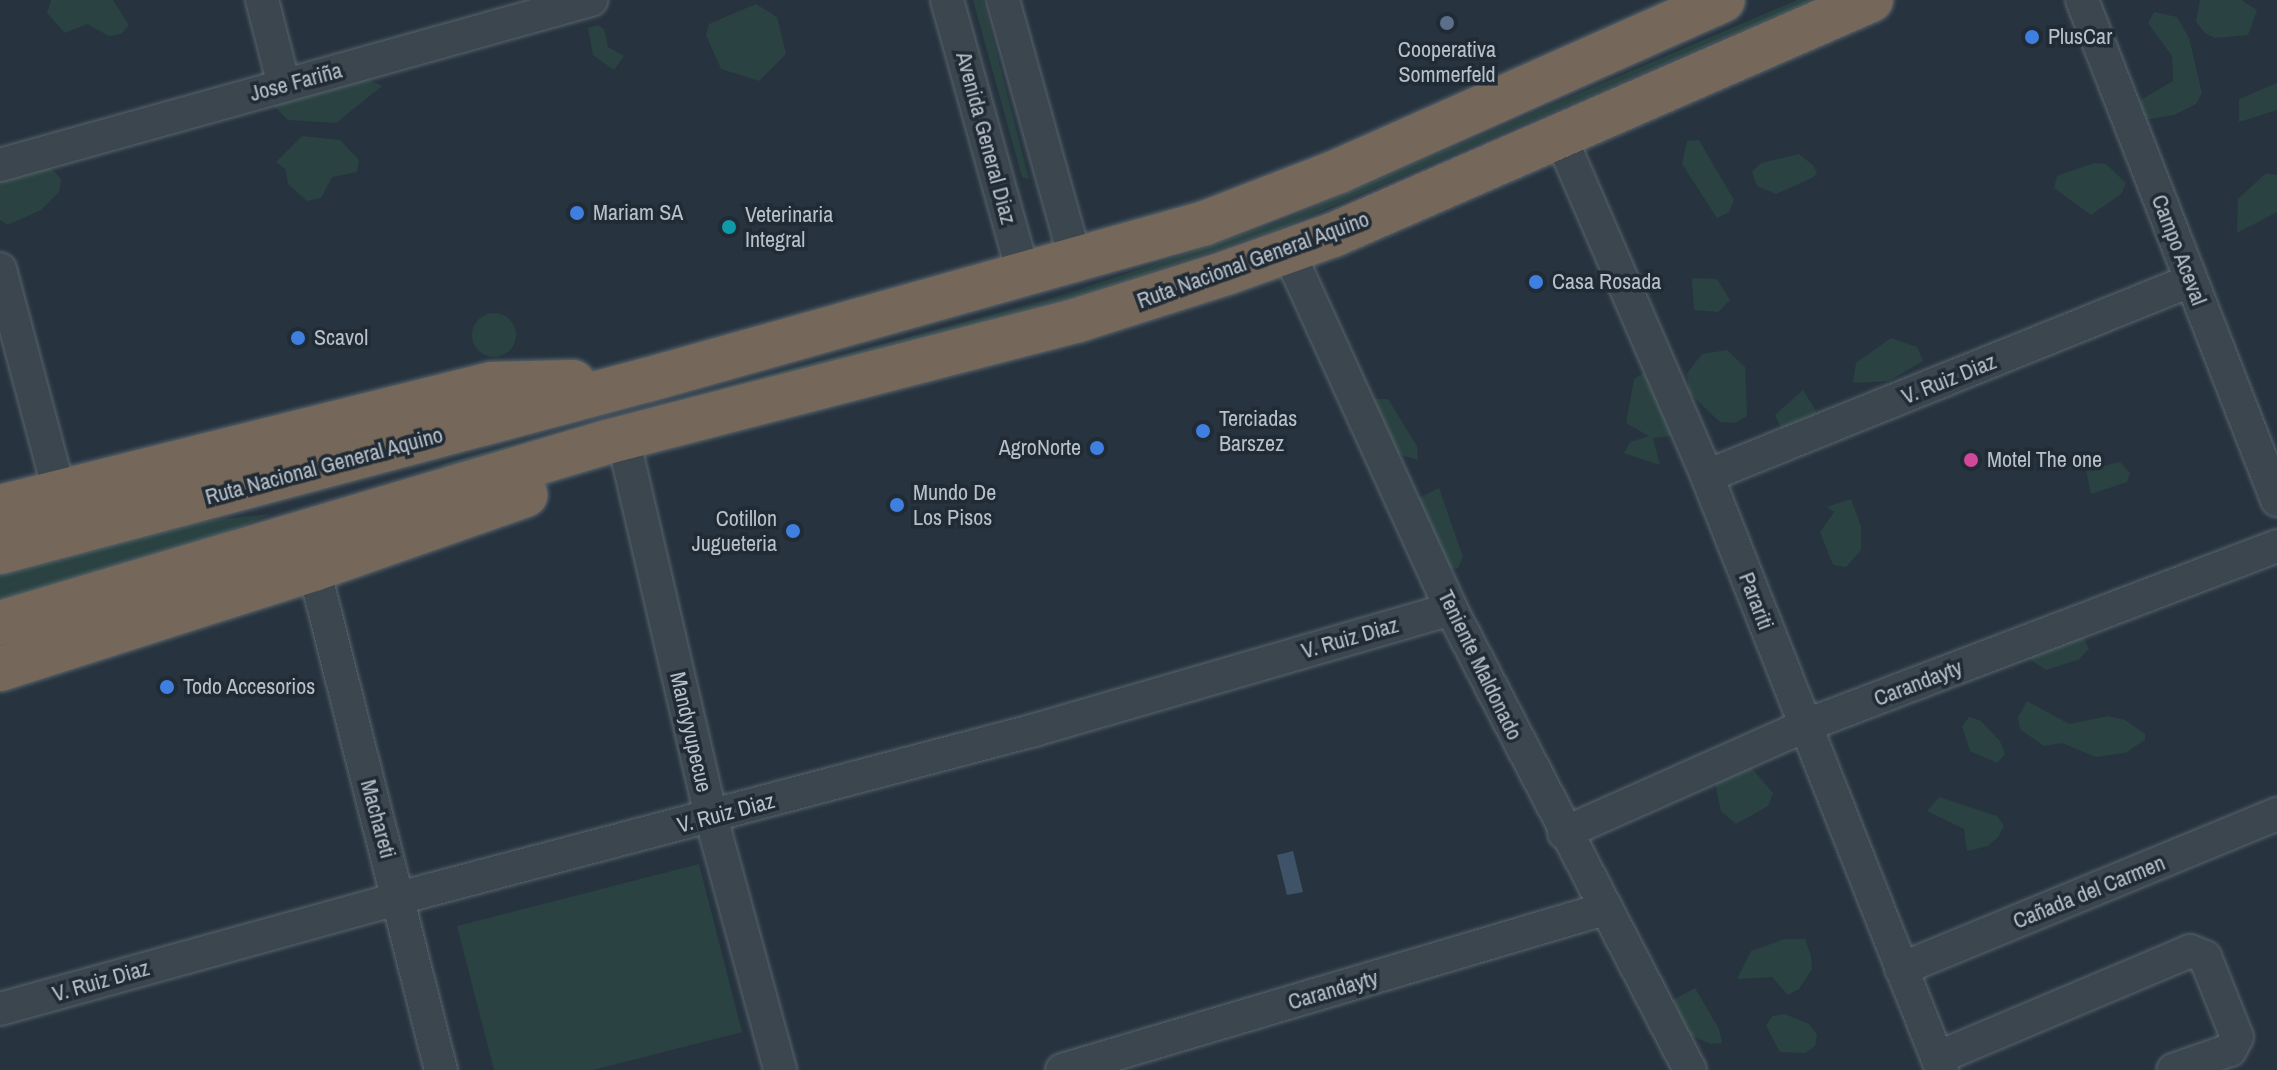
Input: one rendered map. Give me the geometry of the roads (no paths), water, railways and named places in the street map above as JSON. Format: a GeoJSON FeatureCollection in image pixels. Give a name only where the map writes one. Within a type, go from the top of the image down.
{"type":"FeatureCollection","features":[{"type":"Feature","properties":{"kind":"highway","name":"Ruta Nacional General Aquino"},"geometry":{"type":"LineString","coordinates":[[0,552],[647,380],[1205,223],[1339,171],[1723,0]]}},
{"type":"Feature","properties":{"kind":"highway","name":"Ruta Nacional General Aquino"},"geometry":{"type":"LineString","coordinates":[[0,623],[615,440],[1078,320],[1288,251],[1871,0]]}},
{"type":"Feature","properties":{"kind":"highway","name":"Ruta Nacional General Aquino"},"geometry":{"type":"LineString","coordinates":[[0,507],[492,384],[647,380]]}},
{"type":"Feature","properties":{"kind":"highway","name":"Ruta Nacional General Aquino"},"geometry":{"type":"LineString","coordinates":[[0,669],[314,569],[540,489],[615,440]]}},
{"type":"Feature","properties":{"kind":"street"},"geometry":{"type":"LineString","coordinates":[[262,0],[284,85]]}},
{"type":"Feature","properties":{"kind":"street","name":"Jose Fariña"},"geometry":{"type":"LineString","coordinates":[[0,165],[591,0]]}},
{"type":"Feature","properties":{"kind":"street","name":"Avenida General Diaz"},"geometry":{"type":"LineString","coordinates":[[947,0],[1024,275]]}},
{"type":"Feature","properties":{"kind":"street"},"geometry":{"type":"LineString","coordinates":[[1003,0],[1076,261]]}},
{"type":"Feature","properties":{"kind":"street","name":"Campo Aceval"},"geometry":{"type":"LineString","coordinates":[[2082,0],[2277,500]]}},
{"type":"Feature","properties":{"kind":"street","name":"Parariti"},"geometry":{"type":"LineString","coordinates":[[1560,136],[1707,476],[1940,1064]]}},
{"type":"Feature","properties":{"kind":"street","name":"Teniente Maldonado"},"geometry":{"type":"LineString","coordinates":[[1288,251],[1451,609],[1564,833],[1690,1070]]}},
{"type":"Feature","properties":{"kind":"street"},"geometry":{"type":"LineString","coordinates":[[0,269],[59,491]]}},
{"type":"Feature","properties":{"kind":"street","name":"V. Ruiz Diaz"},"geometry":{"type":"LineString","coordinates":[[1707,476],[2190,281]]}},
{"type":"Feature","properties":{"kind":"street","name":"Mandyyupecue"},"geometry":{"type":"LineString","coordinates":[[615,440],[711,817],[780,1070]]}},
{"type":"Feature","properties":{"kind":"street","name":"Carandayty"},"geometry":{"type":"LineString","coordinates":[[1564,833],[1804,726],[2277,546]]}},
{"type":"Feature","properties":{"kind":"street","name":"Machareti"},"geometry":{"type":"LineString","coordinates":[[314,569],[441,1070]]}},
{"type":"Feature","properties":{"kind":"street","name":"V. Ruiz Diaz"},"geometry":{"type":"LineString","coordinates":[[0,1009],[399,898],[711,817],[1451,609]]}},
{"type":"Feature","properties":{"kind":"street","name":"Cañada del Carmen"},"geometry":{"type":"LineString","coordinates":[[1901,969],[2277,814]]}},
{"type":"Feature","properties":{"kind":"street","name":"Carandayty"},"geometry":{"type":"LineString","coordinates":[[1062,1070],[1604,909]]}},
{"type":"Feature","properties":{"kind":"street"},"geometry":{"type":"LineString","coordinates":[[1940,1064],[2190,951],[2205,957],[2237,1037],[2230,1050],[2173,1070]]}},
{"type":"Feature","properties":{"kind":"water"},"geometry":{"type":"Polygon","coordinates":[[[1293,851],[1303,892],[1287,895],[1277,855],[1293,851]]]}},
{"type":"Feature","properties":{"kind":"place","name":"Cooperativa Sommerfeld"},"geometry":{"type":"Point","coordinates":[1447,23]}},
{"type":"Feature","properties":{"kind":"place","name":"PlusCar"},"geometry":{"type":"Point","coordinates":[2032,37]}},
{"type":"Feature","properties":{"kind":"place","name":"Mariam SA"},"geometry":{"type":"Point","coordinates":[577,213]}},
{"type":"Feature","properties":{"kind":"place","name":"Veterinaria Integral"},"geometry":{"type":"Point","coordinates":[729,227]}},
{"type":"Feature","properties":{"kind":"place","name":"Casa Rosada"},"geometry":{"type":"Point","coordinates":[1536,282]}},
{"type":"Feature","properties":{"kind":"place","name":"Scavol"},"geometry":{"type":"Point","coordinates":[298,338]}},
{"type":"Feature","properties":{"kind":"place","name":"Terciadas Barszez"},"geometry":{"type":"Point","coordinates":[1203,431]}},
{"type":"Feature","properties":{"kind":"place","name":"AgroNorte"},"geometry":{"type":"Point","coordinates":[1097,448]}},
{"type":"Feature","properties":{"kind":"place","name":"Motel The one"},"geometry":{"type":"Point","coordinates":[1971,460]}},
{"type":"Feature","properties":{"kind":"place","name":"Mundo De Los Pisos"},"geometry":{"type":"Point","coordinates":[897,505]}},
{"type":"Feature","properties":{"kind":"place","name":"Cotillon Jugueteria"},"geometry":{"type":"Point","coordinates":[793,531]}},
{"type":"Feature","properties":{"kind":"place","name":"Todo Accesorios"},"geometry":{"type":"Point","coordinates":[167,687]}}]}
